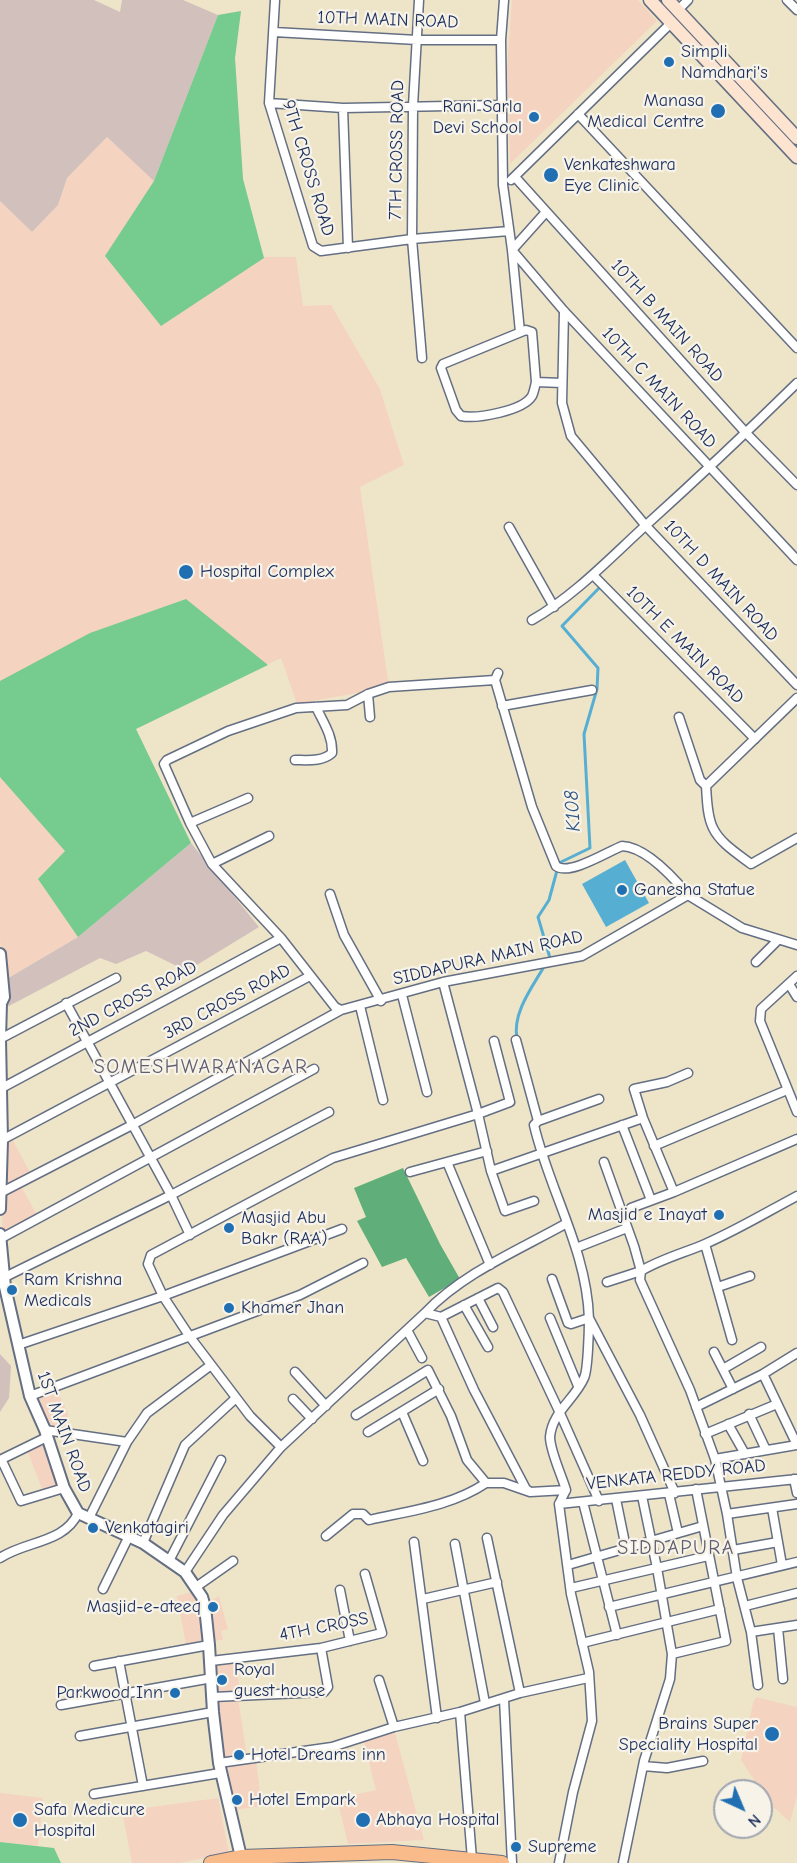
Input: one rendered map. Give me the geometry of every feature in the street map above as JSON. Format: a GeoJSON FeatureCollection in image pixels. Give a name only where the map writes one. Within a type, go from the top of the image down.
{"type":"FeatureCollection","features":[{"type":"Feature","properties":{"kind":"main road"},"geometry":{"type":"LineString","coordinates":[[650,0],[797,157]]}},
{"type":"Feature","properties":{"kind":"main road"},"geometry":{"type":"LineString","coordinates":[[668,0],[797,138]]}},
{"type":"Feature","properties":{"kind":"main road"},"geometry":{"type":"LineString","coordinates":[[211,1863],[392,1852],[502,1863]]}},
{"type":"Feature","properties":{"kind":"street","name":"9TH CROSS ROAD"},"geometry":{"type":"LineString","coordinates":[[275,0],[268,104],[313,246],[321,251],[412,239]]}},
{"type":"Feature","properties":{"kind":"street","name":"7TH CROSS ROAD"},"geometry":{"type":"LineString","coordinates":[[419,0],[413,106],[412,239],[509,231]]}},
{"type":"Feature","properties":{"kind":"street"},"geometry":{"type":"LineString","coordinates":[[504,0],[501,40],[503,185],[520,332]]}},
{"type":"Feature","properties":{"kind":"street"},"geometry":{"type":"LineString","coordinates":[[678,10],[688,0]]}},
{"type":"Feature","properties":{"kind":"street"},"geometry":{"type":"LineString","coordinates":[[788,0],[797,10]]}},
{"type":"Feature","properties":{"kind":"street"},"geometry":{"type":"LineString","coordinates":[[503,185],[515,177],[671,22]]}},
{"type":"Feature","properties":{"kind":"street","name":"10TH MAIN ROAD"},"geometry":{"type":"LineString","coordinates":[[274,32],[417,40],[501,40]]}},
{"type":"Feature","properties":{"kind":"street"},"geometry":{"type":"LineString","coordinates":[[268,104],[343,108],[502,105]]}},
{"type":"Feature","properties":{"kind":"street"},"geometry":{"type":"LineString","coordinates":[[343,108],[348,248]]}},
{"type":"Feature","properties":{"kind":"street"},"geometry":{"type":"LineString","coordinates":[[578,114],[797,348]]}},
{"type":"Feature","properties":{"kind":"street","name":"10TH B MAIN ROAD"},"geometry":{"type":"LineString","coordinates":[[515,177],[746,433],[797,485]]}},
{"type":"Feature","properties":{"kind":"street"},"geometry":{"type":"LineString","coordinates":[[512,250],[546,212]]}},
{"type":"Feature","properties":{"kind":"street"},"geometry":{"type":"LineString","coordinates":[[412,239],[422,358]]}},
{"type":"Feature","properties":{"kind":"street","name":"10TH C MAIN ROAD"},"geometry":{"type":"LineString","coordinates":[[512,250],[564,311],[797,560]]}},
{"type":"Feature","properties":{"kind":"street","name":"10TH D MAIN ROAD"},"geometry":{"type":"LineString","coordinates":[[564,311],[562,403],[571,436],[646,526],[797,685]]}},
{"type":"Feature","properties":{"kind":"street"},"geometry":{"type":"LineString","coordinates":[[526,330],[532,332],[536,382],[532,396],[525,402],[506,411],[469,418],[461,416],[456,410],[442,370],[443,364],[526,330]]}},
{"type":"Feature","properties":{"kind":"street"},"geometry":{"type":"LineString","coordinates":[[536,382],[562,383]]}},
{"type":"Feature","properties":{"kind":"street"},"geometry":{"type":"LineString","coordinates":[[531,620],[554,607],[592,575],[711,468],[797,383]]}},
{"type":"Feature","properties":{"kind":"street"},"geometry":{"type":"LineString","coordinates":[[509,527],[554,607]]}},
{"type":"Feature","properties":{"kind":"street","name":"10TH E MAIN ROAD"},"geometry":{"type":"LineString","coordinates":[[592,575],[755,739]]}},
{"type":"Feature","properties":{"kind":"street"},"geometry":{"type":"LineString","coordinates":[[341,1010],[335,1007],[281,938],[212,864],[190,823],[164,764],[167,760],[228,731],[296,708],[347,705],[368,694],[389,687],[497,677],[502,706],[532,807],[556,866],[563,870],[569,869],[622,846],[631,846],[673,877],[688,895],[742,928],[797,945]]}},
{"type":"Feature","properties":{"kind":"street"},"geometry":{"type":"LineString","coordinates":[[502,706],[592,690]]}},
{"type":"Feature","properties":{"kind":"street"},"geometry":{"type":"LineString","coordinates":[[368,694],[370,717]]}},
{"type":"Feature","properties":{"kind":"street"},"geometry":{"type":"LineString","coordinates":[[706,786],[797,698]]}},
{"type":"Feature","properties":{"kind":"street"},"geometry":{"type":"LineString","coordinates":[[295,760],[313,760],[328,757],[332,753],[330,737],[316,707]]}},
{"type":"Feature","properties":{"kind":"street"},"geometry":{"type":"LineString","coordinates":[[679,717],[700,780],[706,786],[713,829],[731,849],[751,864],[797,838]]}},
{"type":"Feature","properties":{"kind":"street"},"geometry":{"type":"LineString","coordinates":[[190,823],[248,798]]}},
{"type":"Feature","properties":{"kind":"street"},"geometry":{"type":"LineString","coordinates":[[212,864],[269,836]]}},
{"type":"Feature","properties":{"kind":"street"},"geometry":{"type":"LineString","coordinates":[[330,894],[344,935],[381,1001]]}},
{"type":"Feature","properties":{"kind":"street","name":"SIDDAPURA MAIN ROAD"},"geometry":{"type":"LineString","coordinates":[[0,1193],[132,1125],[341,1010],[381,1001],[443,982],[582,956],[688,895]]}},
{"type":"Feature","properties":{"kind":"street","name":"2ND CROSS ROAD"},"geometry":{"type":"LineString","coordinates":[[0,1088],[281,938]]}},
{"type":"Feature","properties":{"kind":"street"},"geometry":{"type":"LineString","coordinates":[[756,962],[778,940]]}},
{"type":"Feature","properties":{"kind":"street"},"geometry":{"type":"LineString","coordinates":[[0,954],[4,997],[0,1003],[0,1209]]}},
{"type":"Feature","properties":{"kind":"street","name":"3RD CROSS ROAD"},"geometry":{"type":"LineString","coordinates":[[1,1141],[310,976]]}},
{"type":"Feature","properties":{"kind":"street"},"geometry":{"type":"LineString","coordinates":[[797,976],[761,1009],[760,1021],[797,1112]]}},
{"type":"Feature","properties":{"kind":"street"},"geometry":{"type":"LineString","coordinates":[[0,1039],[116,978]]}},
{"type":"Feature","properties":{"kind":"street"},"geometry":{"type":"LineString","coordinates":[[443,982],[491,1171],[505,1211],[534,1201]]}},
{"type":"Feature","properties":{"kind":"street"},"geometry":{"type":"LineString","coordinates":[[789,984],[797,997]]}},
{"type":"Feature","properties":{"kind":"street"},"geometry":{"type":"LineString","coordinates":[[402,995],[427,1092]]}},
{"type":"Feature","properties":{"kind":"street"},"geometry":{"type":"LineString","coordinates":[[66,1003],[190,1234]]}},
{"type":"Feature","properties":{"kind":"street"},"geometry":{"type":"LineString","coordinates":[[360,1006],[383,1100]]}},
{"type":"Feature","properties":{"kind":"street"},"geometry":{"type":"LineString","coordinates":[[516,1040],[538,1121]]}},
{"type":"Feature","properties":{"kind":"street"},"geometry":{"type":"LineString","coordinates":[[281,1447],[250,1416],[190,1337],[163,1296],[148,1264],[148,1259],[151,1255],[333,1158],[510,1102],[494,1041]]}},
{"type":"Feature","properties":{"kind":"street"},"geometry":{"type":"LineString","coordinates":[[0,1239],[314,1069]]}},
{"type":"Feature","properties":{"kind":"street"},"geometry":{"type":"LineString","coordinates":[[673,1190],[643,1118],[634,1089],[667,1082],[688,1073]]}},
{"type":"Feature","properties":{"kind":"street"},"geometry":{"type":"LineString","coordinates":[[654,1146],[787,1090]]}},
{"type":"Feature","properties":{"kind":"street"},"geometry":{"type":"LineString","coordinates":[[559,1863],[573,1792],[592,1721],[588,1678],[571,1588],[560,1504],[566,1490],[550,1441],[560,1412],[585,1376],[589,1318],[580,1259],[541,1154],[534,1125],[538,1121],[599,1099]]}},
{"type":"Feature","properties":{"kind":"street"},"geometry":{"type":"LineString","coordinates":[[3,1285],[329,1112]]}},
{"type":"Feature","properties":{"kind":"street"},"geometry":{"type":"LineString","coordinates":[[491,1171],[643,1118]]}},
{"type":"Feature","properties":{"kind":"street"},"geometry":{"type":"LineString","coordinates":[[622,1125],[651,1200]]}},
{"type":"Feature","properties":{"kind":"street"},"geometry":{"type":"LineString","coordinates":[[631,1208],[674,1192],[797,1138]]}},
{"type":"Feature","properties":{"kind":"street"},"geometry":{"type":"LineString","coordinates":[[410,1172],[487,1151]]}},
{"type":"Feature","properties":{"kind":"street"},"geometry":{"type":"LineString","coordinates":[[447,1162],[490,1265]]}},
{"type":"Feature","properties":{"kind":"street"},"geometry":{"type":"LineString","coordinates":[[604,1162],[641,1271],[640,1280],[696,1407],[715,1459],[727,1514],[737,1578],[751,1632],[758,1685]]}},
{"type":"Feature","properties":{"kind":"street"},"geometry":{"type":"LineString","coordinates":[[607,1282],[641,1271],[654,1263],[705,1244],[797,1196]]}},
{"type":"Feature","properties":{"kind":"street"},"geometry":{"type":"LineString","coordinates":[[185,1572],[223,1515],[281,1447],[441,1296],[490,1265],[567,1223]]}},
{"type":"Feature","properties":{"kind":"street"},"geometry":{"type":"LineString","coordinates":[[576,1248],[627,1228]]}},
{"type":"Feature","properties":{"kind":"street"},"geometry":{"type":"LineString","coordinates":[[18,1345],[163,1296],[342,1229]]}},
{"type":"Feature","properties":{"kind":"street","name":"1ST MAIN ROAD"},"geometry":{"type":"LineString","coordinates":[[0,1234],[3,1285],[30,1396],[46,1434],[64,1488],[78,1513],[142,1543],[185,1572],[196,1587],[205,1607],[219,1768],[242,1860]]}},
{"type":"Feature","properties":{"kind":"street"},"geometry":{"type":"LineString","coordinates":[[705,1244],[732,1340]]}},
{"type":"Feature","properties":{"kind":"street"},"geometry":{"type":"LineString","coordinates":[[30,1396],[300,1295],[363,1263]]}},
{"type":"Feature","properties":{"kind":"street"},"geometry":{"type":"LineString","coordinates":[[718,1287],[750,1276]]}},
{"type":"Feature","properties":{"kind":"street"},"geometry":{"type":"LineString","coordinates":[[552,1279],[568,1323],[589,1318]]}},
{"type":"Feature","properties":{"kind":"street"},"geometry":{"type":"LineString","coordinates":[[425,1313],[441,1317],[498,1288],[503,1292],[599,1501]]}},
{"type":"Feature","properties":{"kind":"street"},"geometry":{"type":"LineString","coordinates":[[478,1298],[493,1327]]}},
{"type":"Feature","properties":{"kind":"street"},"geometry":{"type":"LineString","coordinates":[[464,1305],[488,1347]]}},
{"type":"Feature","properties":{"kind":"street"},"geometry":{"type":"LineString","coordinates":[[441,1317],[474,1390],[526,1489],[530,1492]]}},
{"type":"Feature","properties":{"kind":"street"},"geometry":{"type":"LineString","coordinates":[[550,1318],[578,1386]]}},
{"type":"Feature","properties":{"kind":"street"},"geometry":{"type":"LineString","coordinates":[[589,1318],[640,1415],[672,1493],[678,1533]]}},
{"type":"Feature","properties":{"kind":"street"},"geometry":{"type":"LineString","coordinates":[[407,1330],[422,1358]]}},
{"type":"Feature","properties":{"kind":"street"},"geometry":{"type":"LineString","coordinates":[[723,1369],[761,1347]]}},
{"type":"Feature","properties":{"kind":"street"},"geometry":{"type":"LineString","coordinates":[[714,1352],[733,1389]]}},
{"type":"Feature","properties":{"kind":"street"},"geometry":{"type":"LineString","coordinates":[[696,1407],[762,1374],[797,1353]]}},
{"type":"Feature","properties":{"kind":"street"},"geometry":{"type":"LineString","coordinates":[[89,1518],[128,1442],[147,1413],[211,1365]]}},
{"type":"Feature","properties":{"kind":"street"},"geometry":{"type":"LineString","coordinates":[[356,1415],[428,1370],[439,1389],[467,1460],[486,1483]]}},
{"type":"Feature","properties":{"kind":"street"},"geometry":{"type":"LineString","coordinates":[[295,1372],[326,1406]]}},
{"type":"Feature","properties":{"kind":"street"},"geometry":{"type":"LineString","coordinates":[[715,1459],[797,1445],[762,1374]]}},
{"type":"Feature","properties":{"kind":"street"},"geometry":{"type":"LineString","coordinates":[[368,1432],[439,1389]]}},
{"type":"Feature","properties":{"kind":"street"},"geometry":{"type":"LineString","coordinates":[[142,1543],[185,1445],[236,1398]]}},
{"type":"Feature","properties":{"kind":"street"},"geometry":{"type":"LineString","coordinates":[[293,1399],[312,1419]]}},
{"type":"Feature","properties":{"kind":"street"},"geometry":{"type":"LineString","coordinates":[[705,1434],[777,1404]]}},
{"type":"Feature","properties":{"kind":"street"},"geometry":{"type":"LineString","coordinates":[[402,1412],[423,1461]]}},
{"type":"Feature","properties":{"kind":"street"},"geometry":{"type":"LineString","coordinates":[[749,1414],[766,1450]]}},
{"type":"Feature","properties":{"kind":"street"},"geometry":{"type":"LineString","coordinates":[[788,1427],[797,1421]]}},
{"type":"Feature","properties":{"kind":"street"},"geometry":{"type":"LineString","coordinates":[[728,1424],[745,1454]]}},
{"type":"Feature","properties":{"kind":"street"},"geometry":{"type":"LineString","coordinates":[[64,1488],[21,1501],[1,1462],[2,1459],[46,1434],[128,1442]]}},
{"type":"Feature","properties":{"kind":"street"},"geometry":{"type":"LineString","coordinates":[[169,1560],[221,1460]]}},
{"type":"Feature","properties":{"kind":"street"},"geometry":{"type":"LineString","coordinates":[[796,1479],[797,1493]]}},
{"type":"Feature","properties":{"kind":"street","name":"VENKATA REDDY ROAD"},"geometry":{"type":"LineString","coordinates":[[560,1504],[796,1479]]}},
{"type":"Feature","properties":{"kind":"street"},"geometry":{"type":"LineString","coordinates":[[326,1536],[353,1514],[363,1514],[369,1521],[454,1500],[470,1494],[486,1483],[504,1483],[530,1492],[566,1490]]}},
{"type":"Feature","properties":{"kind":"street"},"geometry":{"type":"LineString","coordinates":[[672,1654],[726,1641],[696,1489]]}},
{"type":"Feature","properties":{"kind":"street"},"geometry":{"type":"LineString","coordinates":[[623,1863],[643,1766],[670,1679],[672,1654],[642,1496]]}},
{"type":"Feature","properties":{"kind":"street"},"geometry":{"type":"LineString","coordinates":[[616,1499],[626,1548]]}},
{"type":"Feature","properties":{"kind":"street"},"geometry":{"type":"LineString","coordinates":[[583,1502],[617,1635]]}},
{"type":"Feature","properties":{"kind":"street"},"geometry":{"type":"LineString","coordinates":[[727,1514],[797,1504]]}},
{"type":"Feature","properties":{"kind":"street"},"geometry":{"type":"LineString","coordinates":[[771,1508],[782,1565]]}},
{"type":"Feature","properties":{"kind":"street"},"geometry":{"type":"LineString","coordinates":[[0,1557],[28,1544],[59,1535],[75,1520],[78,1513]]}},
{"type":"Feature","properties":{"kind":"street"},"geometry":{"type":"LineString","coordinates":[[568,1565],[703,1526]]}},
{"type":"Feature","properties":{"kind":"street"},"geometry":{"type":"LineString","coordinates":[[103,1589],[129,1536]]}},
{"type":"Feature","properties":{"kind":"street"},"geometry":{"type":"LineString","coordinates":[[487,1538],[520,1693]]}},
{"type":"Feature","properties":{"kind":"street"},"geometry":{"type":"LineString","coordinates":[[414,1542],[437,1718]]}},
{"type":"Feature","properties":{"kind":"street"},"geometry":{"type":"LineString","coordinates":[[733,1550],[778,1542]]}},
{"type":"Feature","properties":{"kind":"street"},"geometry":{"type":"LineString","coordinates":[[455,1544],[485,1703]]}},
{"type":"Feature","properties":{"kind":"street"},"geometry":{"type":"LineString","coordinates":[[571,1588],[708,1556]]}},
{"type":"Feature","properties":{"kind":"street"},"geometry":{"type":"LineString","coordinates":[[196,1587],[233,1561]]}},
{"type":"Feature","properties":{"kind":"street"},"geometry":{"type":"LineString","coordinates":[[609,1606],[737,1578],[797,1562]]}},
{"type":"Feature","properties":{"kind":"street","name":"4TH CROSS"},"geometry":{"type":"LineString","coordinates":[[211,1661],[321,1648],[382,1633],[365,1574]]}},
{"type":"Feature","properties":{"kind":"street"},"geometry":{"type":"LineString","coordinates":[[423,1599],[497,1582]]}},
{"type":"Feature","properties":{"kind":"street"},"geometry":{"type":"LineString","coordinates":[[340,1590],[350,1641]]}},
{"type":"Feature","properties":{"kind":"street"},"geometry":{"type":"LineString","coordinates":[[745,1606],[797,1593]]}},
{"type":"Feature","properties":{"kind":"street"},"geometry":{"type":"LineString","coordinates":[[582,1643],[720,1610]]}},
{"type":"Feature","properties":{"kind":"street"},"geometry":{"type":"LineString","coordinates":[[751,1632],[797,1625]]}},
{"type":"Feature","properties":{"kind":"street"},"geometry":{"type":"LineString","coordinates":[[778,1628],[783,1679]]}},
{"type":"Feature","properties":{"kind":"street"},"geometry":{"type":"LineString","coordinates":[[94,1666],[209,1645]]}},
{"type":"Feature","properties":{"kind":"street"},"geometry":{"type":"LineString","coordinates":[[213,1697],[324,1692],[328,1687],[321,1648]]}},
{"type":"Feature","properties":{"kind":"street"},"geometry":{"type":"LineString","coordinates":[[119,1661],[143,1786]]}},
{"type":"Feature","properties":{"kind":"street"},"geometry":{"type":"LineString","coordinates":[[61,1705],[212,1678]]}},
{"type":"Feature","properties":{"kind":"street"},"geometry":{"type":"LineString","coordinates":[[94,1794],[332,1747],[394,1727],[460,1712],[520,1693],[588,1678]]}},
{"type":"Feature","properties":{"kind":"street"},"geometry":{"type":"LineString","coordinates":[[379,1680],[394,1727]]}},
{"type":"Feature","properties":{"kind":"street"},"geometry":{"type":"LineString","coordinates":[[504,1699],[512,1863]]}},
{"type":"Feature","properties":{"kind":"street"},"geometry":{"type":"LineString","coordinates":[[80,1736],[213,1712]]}},
{"type":"Feature","properties":{"kind":"street"},"geometry":{"type":"LineString","coordinates":[[460,1712],[472,1859]]}},
{"type":"Feature","properties":{"kind":"street"},"geometry":{"type":"LineString","coordinates":[[643,1766],[667,1768],[703,1761]]}},
{"type":"Feature","properties":{"kind":"shaded area"},"geometry":{"type":"Polygon","coordinates":[[[0,0],[94,0],[120,12],[122,0],[183,0],[218,15],[154,181],[107,137],[67,178],[58,205],[32,232],[0,201],[0,0]]]}},
{"type":"Feature","properties":{"kind":"shaded area","name":"Rani Sarla Devi School"},"geometry":{"type":"Polygon","coordinates":[[[512,0],[638,0],[657,21],[510,164],[507,70],[512,0]]]}},
{"type":"Feature","properties":{"kind":"shaded area","name":"Hospital Complex"},"geometry":{"type":"Polygon","coordinates":[[[241,11],[235,58],[243,179],[263,257],[296,257],[303,306],[331,305],[380,389],[404,465],[360,487],[389,687],[297,704],[281,658],[136,729],[191,843],[78,937],[5,980],[0,940],[0,201],[32,232],[58,205],[67,178],[107,137],[154,180],[218,15],[241,11]]]}},
{"type":"Feature","properties":{"kind":"shaded area"},"geometry":{"type":"Polygon","coordinates":[[[191,843],[259,927],[187,971],[146,951],[116,964],[100,958],[7,1007],[5,980],[78,937],[191,843]]]}},
{"type":"Feature","properties":{"kind":"shaded area"},"geometry":{"type":"Polygon","coordinates":[[[12,1139],[31,1174],[4,1189],[5,1143],[12,1139]]]}},
{"type":"Feature","properties":{"kind":"shaded area"},"geometry":{"type":"Polygon","coordinates":[[[21,1186],[37,1215],[2,1234],[3,1195],[21,1186]]]}},
{"type":"Feature","properties":{"kind":"shaded area"},"geometry":{"type":"Polygon","coordinates":[[[0,1354],[11,1366],[9,1398],[0,1412],[0,1354]]]}},
{"type":"Feature","properties":{"kind":"shaded area"},"geometry":{"type":"Polygon","coordinates":[[[57,1389],[68,1414],[69,1430],[46,1428],[32,1397],[57,1389]]]}},
{"type":"Feature","properties":{"kind":"shaded area"},"geometry":{"type":"Polygon","coordinates":[[[44,1443],[61,1489],[44,1494],[27,1450],[44,1443]]]}},
{"type":"Feature","properties":{"kind":"shaded area"},"geometry":{"type":"Polygon","coordinates":[[[192,1592],[201,1609],[203,1643],[186,1645],[177,1596],[192,1592]]]}},
{"type":"Feature","properties":{"kind":"shaded area"},"geometry":{"type":"Polygon","coordinates":[[[219,1596],[228,1629],[221,1631],[223,1640],[212,1641],[208,1603],[219,1596]]]}},
{"type":"Feature","properties":{"kind":"shaded area"},"geometry":{"type":"Polygon","coordinates":[[[236,1660],[240,1692],[215,1694],[213,1664],[236,1660]]]}},
{"type":"Feature","properties":{"kind":"shaded area","name":"Brains Super Speciality Hospital"},"geometry":{"type":"Polygon","coordinates":[[[756,1697],[797,1707],[797,1796],[790,1822],[773,1807],[773,1779],[753,1779],[741,1760],[756,1697]]]}},
{"type":"Feature","properties":{"kind":"shaded area"},"geometry":{"type":"Polygon","coordinates":[[[238,1698],[247,1757],[222,1762],[215,1699],[238,1698]]]}},
{"type":"Feature","properties":{"kind":"shaded area"},"geometry":{"type":"Polygon","coordinates":[[[395,1733],[424,1840],[348,1844],[337,1798],[376,1790],[364,1742],[395,1733]]]}},
{"type":"Feature","properties":{"kind":"shaded area"},"geometry":{"type":"Polygon","coordinates":[[[256,1761],[262,1806],[234,1810],[228,1765],[256,1761]]]}},
{"type":"Feature","properties":{"kind":"shaded area","name":"Safa Medicure Hospital"},"geometry":{"type":"Polygon","coordinates":[[[0,1793],[43,1798],[38,1846],[0,1842],[0,1793]]]}},
{"type":"Feature","properties":{"kind":"shaded area"},"geometry":{"type":"Polygon","coordinates":[[[218,1798],[229,1853],[179,1863],[132,1863],[122,1811],[218,1798]]]}},
{"type":"Feature","properties":{"kind":"green space"},"geometry":{"type":"Polygon","coordinates":[[[241,11],[235,58],[243,179],[264,258],[161,326],[105,256],[154,181],[218,15],[241,11]]]}},
{"type":"Feature","properties":{"kind":"green space"},"geometry":{"type":"Polygon","coordinates":[[[186,599],[268,665],[136,729],[191,843],[78,937],[38,879],[65,851],[0,777],[0,681],[90,633],[186,599]]]}},
{"type":"Feature","properties":{"kind":"green space"},"geometry":{"type":"Polygon","coordinates":[[[403,1168],[440,1244],[460,1279],[429,1297],[406,1258],[382,1267],[357,1221],[366,1217],[354,1188],[403,1168]]]}},
{"type":"Feature","properties":{"kind":"green space"},"geometry":{"type":"Polygon","coordinates":[[[0,1842],[54,1848],[61,1863],[0,1863],[0,1842]]]}},
{"type":"Feature","properties":{"kind":"water"},"geometry":{"type":"Polygon","coordinates":[[[625,860],[649,903],[606,927],[582,884],[625,860]]]}},
{"type":"Feature","properties":{"kind":"waterway","name":"K108"},"geometry":{"type":"LineString","coordinates":[[549,959],[538,917],[549,900],[559,863],[590,848],[584,734],[597,689],[598,668],[562,626],[601,586]]}},
{"type":"Feature","properties":{"kind":"waterway","name":"K108"},"geometry":{"type":"LineString","coordinates":[[517,1038],[516,1029],[520,1009],[545,965]]}},
{"type":"Feature","properties":{"kind":"place","name":"Simpli Namdhari's"},"geometry":{"type":"Point","coordinates":[669,62]}},
{"type":"Feature","properties":{"kind":"place","name":"Manasa Medical Centre"},"geometry":{"type":"Point","coordinates":[718,111]}},
{"type":"Feature","properties":{"kind":"place","name":"Rani Sarla Devi School"},"geometry":{"type":"Point","coordinates":[534,117]}},
{"type":"Feature","properties":{"kind":"place","name":"Venkateshwara Eye Clinic"},"geometry":{"type":"Point","coordinates":[551,175]}},
{"type":"Feature","properties":{"kind":"place","name":"Hospital Complex"},"geometry":{"type":"Point","coordinates":[186,572]}},
{"type":"Feature","properties":{"kind":"place","name":"Ganesha Statue"},"geometry":{"type":"Point","coordinates":[622,890]}},
{"type":"Feature","properties":{"kind":"place","name":"Masjid e Inayat"},"geometry":{"type":"Point","coordinates":[719,1215]}},
{"type":"Feature","properties":{"kind":"place","name":"Masjid Abu Bakr (RAA)"},"geometry":{"type":"Point","coordinates":[229,1228]}},
{"type":"Feature","properties":{"kind":"place","name":"Ram Krishna Medicals"},"geometry":{"type":"Point","coordinates":[12,1290]}},
{"type":"Feature","properties":{"kind":"place","name":"Khamer Jhan"},"geometry":{"type":"Point","coordinates":[229,1308]}},
{"type":"Feature","properties":{"kind":"place","name":"Venkatagiri"},"geometry":{"type":"Point","coordinates":[93,1528]}},
{"type":"Feature","properties":{"kind":"place","name":"Masjid-e-ateeq"},"geometry":{"type":"Point","coordinates":[213,1607]}},
{"type":"Feature","properties":{"kind":"place","name":"Royal guest house"},"geometry":{"type":"Point","coordinates":[222,1680]}},
{"type":"Feature","properties":{"kind":"place","name":"Parkwood Inn"},"geometry":{"type":"Point","coordinates":[175,1693]}},
{"type":"Feature","properties":{"kind":"place","name":"Brains Super Speciality Hospital"},"geometry":{"type":"Point","coordinates":[772,1734]}},
{"type":"Feature","properties":{"kind":"place","name":"Hotel Dreams inn"},"geometry":{"type":"Point","coordinates":[239,1755]}},
{"type":"Feature","properties":{"kind":"place","name":"Hotel Empark"},"geometry":{"type":"Point","coordinates":[237,1800]}},
{"type":"Feature","properties":{"kind":"place","name":"Safa Medicure Hospital"},"geometry":{"type":"Point","coordinates":[20,1820]}},
{"type":"Feature","properties":{"kind":"place","name":"Abhaya Hospital"},"geometry":{"type":"Point","coordinates":[363,1820]}},
{"type":"Feature","properties":{"kind":"place","name":"Supreme"},"geometry":{"type":"Point","coordinates":[516,1847]}},
{"type":"Feature","properties":{"kind":"district","name":"SOMESHWARANAGAR"},"geometry":{"type":"Point","coordinates":[201,1067]}},
{"type":"Feature","properties":{"kind":"district","name":"SIDDAPURA"},"geometry":{"type":"Point","coordinates":[676,1548]}}]}
